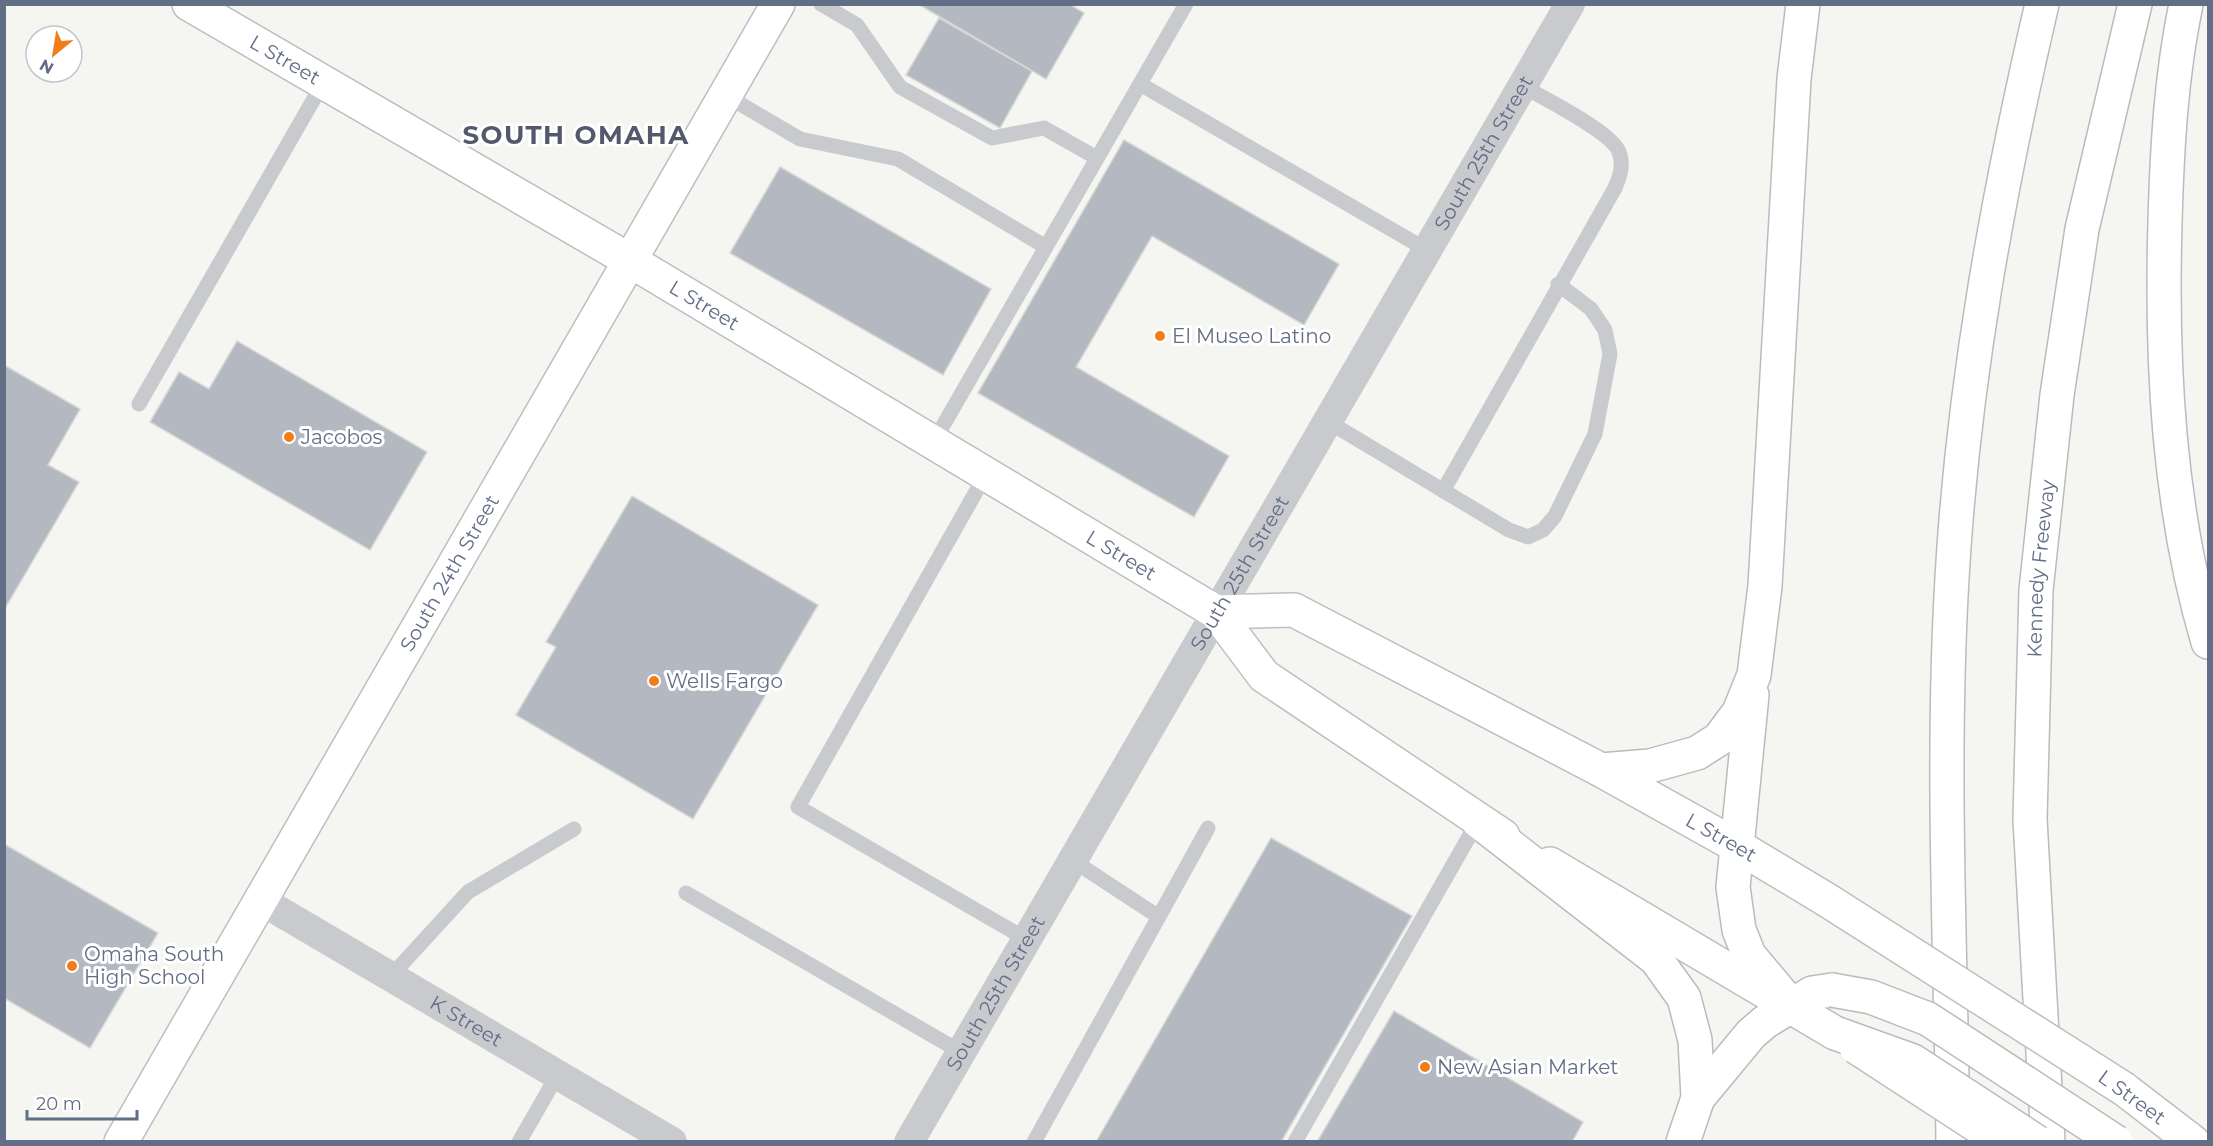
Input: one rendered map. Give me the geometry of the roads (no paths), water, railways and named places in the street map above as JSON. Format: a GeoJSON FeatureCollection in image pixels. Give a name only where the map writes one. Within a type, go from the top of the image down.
{"type":"FeatureCollection","features":[{"type":"Feature","properties":{"kind":"main road","name":"L Street"},"geometry":{"type":"LineString","coordinates":[[189,4],[629,260],[1216,612],[1264,676],[1478,821],[1791,1005],[2002,1142]]}},
{"type":"Feature","properties":{"kind":"main road","name":"South 24th Street"},"geometry":{"type":"LineString","coordinates":[[121,1142],[778,4]]}},
{"type":"Feature","properties":{"kind":"main road"},"geometry":{"type":"LineString","coordinates":[[1791,1005],[1749,954],[1739,930],[1733,887],[1765,586],[1794,79],[1803,4]]}},
{"type":"Feature","properties":{"kind":"main road"},"geometry":{"type":"LineString","coordinates":[[1953,1142],[1947,702],[1952,576],[1973,368],[1991,243],[2042,4]]}},
{"type":"Feature","properties":{"kind":"main road","name":"Kennedy Freeway"},"geometry":{"type":"LineString","coordinates":[[2048,1142],[2030,819],[2036,590],[2057,395],[2082,229],[2135,4]]}},
{"type":"Feature","properties":{"kind":"main road"},"geometry":{"type":"LineString","coordinates":[[2186,4],[2168,141],[2164,276],[2167,400],[2177,492],[2196,602],[2208,642]]}},
{"type":"Feature","properties":{"kind":"main road","name":"L Street"},"geometry":{"type":"LineString","coordinates":[[1216,612],[1294,610],[1600,770],[1737,846],[1827,900],[2124,1089],[2193,1142]]}},
{"type":"Feature","properties":{"kind":"main road"},"geometry":{"type":"LineString","coordinates":[[1600,770],[1650,766],[1697,753],[1719,739],[1739,712],[1754,675]]}},
{"type":"Feature","properties":{"kind":"main road"},"geometry":{"type":"LineString","coordinates":[[1478,821],[1656,959],[1684,998],[1695,1040],[1698,1098]]}},
{"type":"Feature","properties":{"kind":"main road"},"geometry":{"type":"LineString","coordinates":[[1683,1142],[1698,1098],[1751,1034],[1812,993],[1832,990],[1871,997],[1928,1019],[2116,1142]]}},
{"type":"Feature","properties":{"kind":"main road"},"geometry":{"type":"LineString","coordinates":[[1835,1033],[1913,1061],[2037,1142]]}},
{"type":"Feature","properties":{"kind":"street","name":"South 25th Street"},"geometry":{"type":"LineString","coordinates":[[909,1142],[1570,4]]}},
{"type":"Feature","properties":{"kind":"street","name":"K Street"},"geometry":{"type":"LineString","coordinates":[[262,901],[672,1142]]}},
{"type":"Feature","properties":{"kind":"street"},"geometry":{"type":"LineString","coordinates":[[1673,1142],[1698,1098]]}},
{"type":"Feature","properties":{"kind":"lane"},"geometry":{"type":"LineString","coordinates":[[821,4],[858,25],[900,87],[992,138],[1044,128],[1097,158]]}},
{"type":"Feature","properties":{"kind":"lane"},"geometry":{"type":"LineString","coordinates":[[933,442],[1186,4]]}},
{"type":"Feature","properties":{"kind":"lane"},"geometry":{"type":"LineString","coordinates":[[139,404],[323,83]]}},
{"type":"Feature","properties":{"kind":"lane"},"geometry":{"type":"LineString","coordinates":[[1140,84],[1427,250]]}},
{"type":"Feature","properties":{"kind":"lane"},"geometry":{"type":"LineString","coordinates":[[1443,490],[1558,284],[1615,188],[1622,170],[1619,151],[1603,134],[1522,86]]}},
{"type":"Feature","properties":{"kind":"lane"},"geometry":{"type":"LineString","coordinates":[[725,95],[800,139],[898,159],[1046,247]]}},
{"type":"Feature","properties":{"kind":"lane"},"geometry":{"type":"LineString","coordinates":[[1327,421],[1509,530],[1528,537],[1544,530],[1555,516],[1595,434],[1610,354],[1605,330],[1591,309],[1558,284]]}},
{"type":"Feature","properties":{"kind":"lane"},"geometry":{"type":"LineString","coordinates":[[986,474],[798,807],[1026,939]]}},
{"type":"Feature","properties":{"kind":"lane"},"geometry":{"type":"LineString","coordinates":[[1294,1142],[1478,821]]}},
{"type":"Feature","properties":{"kind":"lane"},"geometry":{"type":"LineString","coordinates":[[1034,1142],[1208,828]]}},
{"type":"Feature","properties":{"kind":"lane"},"geometry":{"type":"LineString","coordinates":[[391,976],[468,892],[574,829]]}},
{"type":"Feature","properties":{"kind":"lane"},"geometry":{"type":"LineString","coordinates":[[1072,860],[1159,916]]}},
{"type":"Feature","properties":{"kind":"lane"},"geometry":{"type":"LineString","coordinates":[[686,893],[961,1052]]}},
{"type":"Feature","properties":{"kind":"lane"},"geometry":{"type":"LineString","coordinates":[[519,1142],[558,1074]]}},
{"type":"Feature","properties":{"kind":"place","name":"El Museo Latino"},"geometry":{"type":"Point","coordinates":[1160,336]}},
{"type":"Feature","properties":{"kind":"place","name":"Jacobos"},"geometry":{"type":"Point","coordinates":[289,437]}},
{"type":"Feature","properties":{"kind":"place","name":"Wells Fargo"},"geometry":{"type":"Point","coordinates":[654,681]}},
{"type":"Feature","properties":{"kind":"place","name":"Omaha South High School"},"geometry":{"type":"Point","coordinates":[72,966]}},
{"type":"Feature","properties":{"kind":"place","name":"New Asian Market"},"geometry":{"type":"Point","coordinates":[1425,1067]}},
{"type":"Feature","properties":{"kind":"district","name":"SOUTH OMAHA"},"geometry":{"type":"Point","coordinates":[576,135]}}]}
